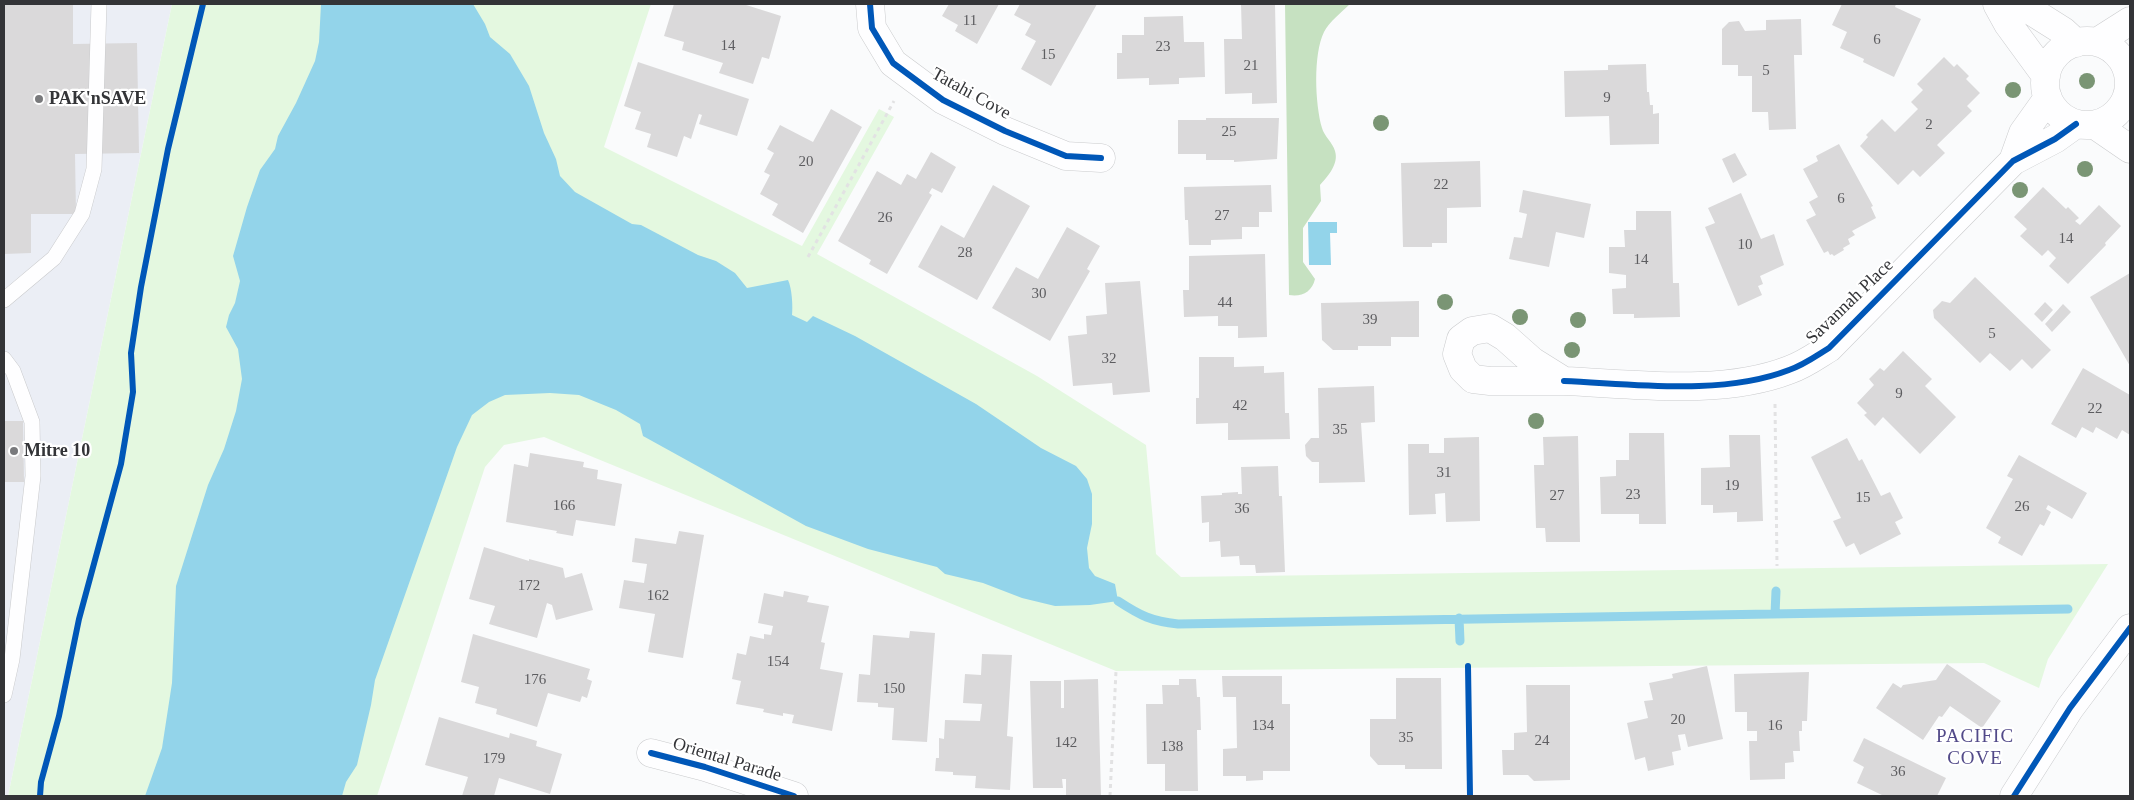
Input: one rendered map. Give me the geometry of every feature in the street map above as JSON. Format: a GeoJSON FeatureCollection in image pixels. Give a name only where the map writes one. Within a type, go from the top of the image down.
{"type":"FeatureCollection","features":[{"type":"Feature","properties":{"kind":"street","name":"Tatahi Cove"},"geometry":{"type":"LineString","coordinates":[[870,4],[872,28],[893,63],[943,100],[1005,131],[1066,156],[1101,158]]}},
{"type":"Feature","properties":{"kind":"street"},"geometry":{"type":"LineString","coordinates":[[1997,4],[2047,87],[2054,110],[2064,119],[2086,125],[2130,149]]}},
{"type":"Feature","properties":{"kind":"street"},"geometry":{"type":"LineString","coordinates":[[2020,4],[2063,31],[2086,42],[2110,48],[2121,58],[2129,83],[2124,106],[2106,122],[2086,125]]}},
{"type":"Feature","properties":{"kind":"street"},"geometry":{"type":"LineString","coordinates":[[2047,87],[2056,55],[2065,47],[2086,42],[2130,21]]}},
{"type":"Feature","properties":{"kind":"street","name":"Savannah Place"},"geometry":{"type":"LineString","coordinates":[[2013,161],[2023,133],[2047,87]]}},
{"type":"Feature","properties":{"kind":"street","name":"Savannah Place"},"geometry":{"type":"LineString","coordinates":[[1564,381],[1693,386],[1741,382],[1772,376],[1806,363],[1829,348],[2013,161],[2086,125]]}},
{"type":"Feature","properties":{"kind":"street"},"geometry":{"type":"LineString","coordinates":[[2014,796],[2070,708],[2130,628]]}},
{"type":"Feature","properties":{"kind":"street","name":"Oriental Parade"},"geometry":{"type":"LineString","coordinates":[[652,753],[705,767],[794,796]]}},
{"type":"Feature","properties":{"kind":"lane"},"geometry":{"type":"LineString","coordinates":[[4,300],[54,258],[82,214],[94,169],[99,4]]}},
{"type":"Feature","properties":{"kind":"lane"},"geometry":{"type":"LineString","coordinates":[[4,359],[13,371],[32,422],[33,476],[12,659],[4,695]]}},
{"type":"Feature","properties":{"kind":"path"},"geometry":{"type":"LineString","coordinates":[[808,257],[909,74]]}},
{"type":"Feature","properties":{"kind":"path"},"geometry":{"type":"LineString","coordinates":[[1772,376],[1774,391],[1777,566]]}},
{"type":"Feature","properties":{"kind":"path"},"geometry":{"type":"LineString","coordinates":[[1110,796],[1116,671]]}},
{"type":"Feature","properties":{"kind":"shaded area"},"geometry":{"type":"Polygon","coordinates":[[[4,4],[172,4],[8,796],[4,796],[4,4]]]}},
{"type":"Feature","properties":{"kind":"green space"},"geometry":{"type":"Polygon","coordinates":[[[172,4],[651,4],[604,147],[802,246],[879,109],[894,117],[817,254],[1037,376],[1146,445],[1156,554],[1181,577],[2108,564],[2048,659],[2039,688],[1984,663],[1116,671],[544,437],[504,445],[485,467],[377,796],[8,796],[172,4]]]}},
{"type":"Feature","properties":{"kind":"green space"},"geometry":{"type":"Polygon","coordinates":[[[1285,4],[1350,4],[1326,28],[1320,41],[1316,79],[1318,106],[1323,131],[1334,148],[1336,156],[1332,170],[1320,185],[1321,201],[1303,228],[1303,262],[1315,279],[1314,284],[1306,293],[1294,295],[1289,295],[1285,4]]]}},
{"type":"Feature","properties":{"kind":"water"},"geometry":{"type":"Polygon","coordinates":[[[321,4],[473,4],[485,24],[490,37],[510,54],[529,86],[544,133],[556,159],[560,176],[575,192],[632,224],[641,225],[698,255],[716,261],[735,273],[747,288],[788,280],[792,298],[792,315],[807,322],[813,316],[855,336],[976,404],[1041,448],[1076,466],[1087,479],[1092,494],[1092,524],[1087,548],[1089,568],[1095,576],[1115,584],[1118,601],[1090,605],[1055,606],[1022,598],[983,583],[945,574],[937,567],[868,549],[806,526],[643,436],[640,424],[616,410],[579,395],[550,393],[505,395],[489,402],[472,415],[457,447],[375,680],[357,765],[346,782],[342,796],[145,796],[162,748],[172,683],[176,586],[208,485],[224,449],[236,411],[242,379],[238,349],[226,327],[235,303],[240,281],[233,256],[260,170],[275,149],[278,136],[296,103],[315,61],[319,42],[321,4]]]}},
{"type":"Feature","properties":{"kind":"water"},"geometry":{"type":"Polygon","coordinates":[[[1308,222],[1337,222],[1337,233],[1330,233],[1331,265],[1309,265],[1308,222]]]}},
{"type":"Feature","properties":{"kind":"building","name":"PAK'nSAVE"},"geometry":{"type":"Polygon","coordinates":[[[4,4],[73,4],[73,44],[137,43],[139,153],[75,154],[76,214],[31,214],[31,253],[4,254],[4,4]]]}},
{"type":"Feature","properties":{"kind":"building"},"geometry":{"type":"Polygon","coordinates":[[[674,4],[743,4],[781,16],[769,59],[762,57],[753,84],[719,73],[723,63],[682,50],[684,42],[664,36],[674,4]]]}},
{"type":"Feature","properties":{"kind":"building"},"geometry":{"type":"Polygon","coordinates":[[[949,4],[999,4],[977,44],[955,31],[958,25],[942,16],[949,4]]]}},
{"type":"Feature","properties":{"kind":"building"},"geometry":{"type":"Polygon","coordinates":[[[1020,4],[1097,4],[1051,86],[1021,69],[1036,41],[1025,35],[1031,24],[1014,15],[1020,4]]]}},
{"type":"Feature","properties":{"kind":"building"},"geometry":{"type":"Polygon","coordinates":[[[1241,4],[1275,4],[1277,103],[1252,104],[1252,93],[1225,94],[1224,39],[1242,39],[1241,4]]]}},
{"type":"Feature","properties":{"kind":"building"},"geometry":{"type":"Polygon","coordinates":[[[1842,4],[1896,4],[1895,7],[1921,19],[1894,77],[1863,62],[1864,59],[1840,48],[1847,32],[1832,25],[1842,4]]]}},
{"type":"Feature","properties":{"kind":"building"},"geometry":{"type":"Polygon","coordinates":[[[1183,16],[1184,42],[1204,42],[1205,77],[1179,78],[1179,84],[1149,85],[1149,78],[1117,79],[1117,53],[1122,53],[1122,35],[1144,35],[1144,17],[1183,16]]]}},
{"type":"Feature","properties":{"kind":"building"},"geometry":{"type":"Polygon","coordinates":[[[1801,19],[1802,55],[1794,55],[1796,129],[1769,130],[1768,112],[1752,112],[1752,76],[1738,76],[1738,65],[1722,65],[1722,29],[1729,22],[1739,21],[1745,31],[1766,30],[1766,20],[1801,19]]]}},
{"type":"Feature","properties":{"kind":"building"},"geometry":{"type":"Polygon","coordinates":[[[1944,57],[1954,67],[1957,64],[1969,76],[1966,79],[1980,93],[1967,106],[1972,111],[1937,145],[1945,153],[1920,177],[1913,170],[1898,185],[1860,146],[1868,137],[1866,135],[1882,119],[1895,132],[1918,109],[1911,102],[1923,90],[1917,84],[1944,57]]]}},
{"type":"Feature","properties":{"kind":"building"},"geometry":{"type":"Polygon","coordinates":[[[638,62],[749,99],[737,136],[699,124],[702,115],[699,114],[691,139],[684,136],[677,157],[647,147],[651,134],[635,129],[641,112],[624,106],[638,62]]]}},
{"type":"Feature","properties":{"kind":"building"},"geometry":{"type":"Polygon","coordinates":[[[1646,64],[1647,92],[1649,92],[1650,105],[1653,105],[1653,114],[1659,113],[1659,144],[1610,145],[1609,116],[1565,117],[1564,71],[1608,70],[1608,65],[1646,64]]]}},
{"type":"Feature","properties":{"kind":"building"},"geometry":{"type":"Polygon","coordinates":[[[831,109],[862,127],[803,233],[772,215],[778,204],[760,194],[770,175],[764,172],[774,153],[767,149],[780,125],[813,142],[831,109]]]}},
{"type":"Feature","properties":{"kind":"building"},"geometry":{"type":"Polygon","coordinates":[[[1206,118],[1279,118],[1277,159],[1234,162],[1234,160],[1206,160],[1206,154],[1178,154],[1178,120],[1206,120],[1206,118]]]}},
{"type":"Feature","properties":{"kind":"building"},"geometry":{"type":"Polygon","coordinates":[[[1839,144],[1873,206],[1871,207],[1876,218],[1852,231],[1855,235],[1848,239],[1850,244],[1834,256],[1830,255],[1828,251],[1824,253],[1806,220],[1816,215],[1809,202],[1818,197],[1803,169],[1818,161],[1816,156],[1839,144]]]}},
{"type":"Feature","properties":{"kind":"building"},"geometry":{"type":"Polygon","coordinates":[[[931,152],[956,167],[942,193],[932,188],[929,193],[932,195],[887,274],[869,264],[871,260],[838,241],[877,171],[901,185],[907,174],[916,179],[931,152]]]}},
{"type":"Feature","properties":{"kind":"building"},"geometry":{"type":"Polygon","coordinates":[[[1735,153],[1747,175],[1733,183],[1722,159],[1735,153]]]}},
{"type":"Feature","properties":{"kind":"building"},"geometry":{"type":"Polygon","coordinates":[[[1480,161],[1481,207],[1447,208],[1447,243],[1432,243],[1432,247],[1403,247],[1401,163],[1480,161]]]}},
{"type":"Feature","properties":{"kind":"building"},"geometry":{"type":"Polygon","coordinates":[[[993,185],[1030,206],[977,300],[918,267],[941,225],[964,238],[993,185]]]}},
{"type":"Feature","properties":{"kind":"building"},"geometry":{"type":"Polygon","coordinates":[[[1271,185],[1272,212],[1259,212],[1259,227],[1242,227],[1242,239],[1211,240],[1211,245],[1189,245],[1188,220],[1185,220],[1184,187],[1271,185]]]}},
{"type":"Feature","properties":{"kind":"building"},"geometry":{"type":"Polygon","coordinates":[[[2043,187],[2066,209],[2068,207],[2079,218],[2075,221],[2080,225],[2099,205],[2121,226],[2105,243],[2106,245],[2068,284],[2049,266],[2056,258],[2048,250],[2042,256],[2020,236],[2027,229],[2014,217],[2043,187]]]}},
{"type":"Feature","properties":{"kind":"building"},"geometry":{"type":"Polygon","coordinates":[[[1523,190],[1591,204],[1584,238],[1556,232],[1549,267],[1509,259],[1514,237],[1522,238],[1527,214],[1519,212],[1523,190]]]}},
{"type":"Feature","properties":{"kind":"building"},"geometry":{"type":"Polygon","coordinates":[[[1741,193],[1761,239],[1774,234],[1784,265],[1760,276],[1763,284],[1758,286],[1762,295],[1738,306],[1705,227],[1715,223],[1708,208],[1741,193]]]}},
{"type":"Feature","properties":{"kind":"building"},"geometry":{"type":"Polygon","coordinates":[[[1636,211],[1671,211],[1673,283],[1679,283],[1680,317],[1634,318],[1634,314],[1613,314],[1612,289],[1626,288],[1626,275],[1609,273],[1609,247],[1625,247],[1624,230],[1636,230],[1636,211]]]}},
{"type":"Feature","properties":{"kind":"building"},"geometry":{"type":"Polygon","coordinates":[[[1067,227],[1100,246],[1087,269],[1090,271],[1050,341],[992,308],[1016,267],[1038,279],[1067,227]]]}},
{"type":"Feature","properties":{"kind":"building"},"geometry":{"type":"Polygon","coordinates":[[[1265,254],[1267,337],[1238,338],[1238,326],[1218,326],[1218,316],[1184,317],[1183,290],[1189,290],[1189,256],[1265,254]]]}},
{"type":"Feature","properties":{"kind":"building"},"geometry":{"type":"Polygon","coordinates":[[[2130,273],[2130,366],[2090,297],[2130,273]]]}},
{"type":"Feature","properties":{"kind":"building"},"geometry":{"type":"Polygon","coordinates":[[[1975,277],[2051,350],[2032,369],[2022,359],[2010,371],[1990,353],[1980,363],[1934,318],[1933,310],[1942,301],[1950,303],[1975,277]]]}},
{"type":"Feature","properties":{"kind":"building"},"geometry":{"type":"Polygon","coordinates":[[[1140,281],[1150,392],[1113,395],[1112,383],[1073,386],[1068,336],[1087,334],[1086,316],[1107,314],[1105,283],[1140,281]]]}},
{"type":"Feature","properties":{"kind":"building"},"geometry":{"type":"Polygon","coordinates":[[[1419,301],[1419,337],[1391,337],[1391,346],[1358,346],[1358,350],[1333,350],[1322,340],[1321,303],[1419,301]]]}},
{"type":"Feature","properties":{"kind":"building"},"geometry":{"type":"Polygon","coordinates":[[[2045,302],[2053,310],[2042,322],[2034,314],[2045,302]]]}},
{"type":"Feature","properties":{"kind":"building"},"geometry":{"type":"Polygon","coordinates":[[[2063,304],[2071,312],[2052,332],[2045,324],[2063,304]]]}},
{"type":"Feature","properties":{"kind":"building"},"geometry":{"type":"Polygon","coordinates":[[[1903,351],[1932,379],[1925,386],[1956,417],[1920,454],[1883,417],[1875,426],[1864,415],[1867,413],[1857,403],[1874,385],[1869,379],[1880,368],[1884,371],[1903,351]]]}},
{"type":"Feature","properties":{"kind":"building"},"geometry":{"type":"Polygon","coordinates":[[[1199,357],[1234,357],[1234,367],[1264,366],[1264,373],[1284,372],[1285,413],[1289,413],[1290,439],[1228,440],[1228,423],[1196,424],[1196,398],[1199,398],[1199,357]]]}},
{"type":"Feature","properties":{"kind":"building"},"geometry":{"type":"Polygon","coordinates":[[[2083,368],[2130,395],[2130,435],[2122,430],[2117,439],[2096,427],[2093,433],[2082,427],[2076,438],[2051,424],[2083,368]]]}},
{"type":"Feature","properties":{"kind":"building"},"geometry":{"type":"Polygon","coordinates":[[[1374,386],[1375,422],[1361,423],[1365,482],[1319,483],[1319,462],[1312,462],[1306,456],[1305,445],[1311,438],[1319,438],[1318,388],[1374,386]]]}},
{"type":"Feature","properties":{"kind":"building","name":"Mitre 10"},"geometry":{"type":"Polygon","coordinates":[[[4,421],[23,421],[24,482],[4,482],[4,421]]]}},
{"type":"Feature","properties":{"kind":"building"},"geometry":{"type":"Polygon","coordinates":[[[1629,433],[1664,433],[1666,524],[1639,524],[1639,514],[1601,514],[1600,477],[1616,476],[1616,460],[1629,460],[1629,433]]]}},
{"type":"Feature","properties":{"kind":"building"},"geometry":{"type":"Polygon","coordinates":[[[1729,435],[1760,435],[1763,521],[1737,522],[1737,512],[1713,513],[1713,505],[1701,505],[1701,468],[1730,467],[1729,435]]]}},
{"type":"Feature","properties":{"kind":"building"},"geometry":{"type":"Polygon","coordinates":[[[1578,436],[1580,542],[1546,542],[1545,528],[1536,528],[1534,465],[1544,465],[1543,437],[1578,436]]]}},
{"type":"Feature","properties":{"kind":"building"},"geometry":{"type":"Polygon","coordinates":[[[1479,437],[1480,521],[1446,522],[1445,493],[1435,494],[1436,514],[1409,515],[1408,444],[1429,444],[1429,453],[1444,453],[1444,438],[1479,437]]]}},
{"type":"Feature","properties":{"kind":"building"},"geometry":{"type":"Polygon","coordinates":[[[1847,438],[1859,461],[1862,459],[1881,496],[1890,492],[1903,518],[1895,522],[1901,534],[1860,555],[1854,543],[1846,547],[1833,521],[1841,518],[1811,457],[1847,438]]]}},
{"type":"Feature","properties":{"kind":"building"},"geometry":{"type":"Polygon","coordinates":[[[530,453],[584,462],[583,467],[598,470],[597,479],[622,484],[615,526],[576,520],[573,536],[556,533],[557,531],[506,522],[514,464],[528,467],[530,453]]]}},
{"type":"Feature","properties":{"kind":"building"},"geometry":{"type":"Polygon","coordinates":[[[2019,455],[2087,493],[2072,519],[2048,505],[2046,509],[2051,512],[2044,526],[2040,524],[2022,556],[1998,543],[2001,537],[1986,528],[2013,479],[2007,476],[2019,455]]]}},
{"type":"Feature","properties":{"kind":"building"},"geometry":{"type":"Polygon","coordinates":[[[1278,466],[1279,496],[1282,496],[1285,572],[1256,573],[1255,565],[1240,565],[1239,556],[1221,557],[1220,541],[1209,542],[1209,522],[1202,523],[1201,496],[1238,492],[1238,494],[1242,494],[1241,467],[1278,466]]]}},
{"type":"Feature","properties":{"kind":"building"},"geometry":{"type":"Polygon","coordinates":[[[679,531],[704,535],[683,658],[648,652],[655,614],[619,608],[624,580],[644,583],[647,564],[632,562],[635,538],[676,544],[679,531]]]}},
{"type":"Feature","properties":{"kind":"building"},"geometry":{"type":"Polygon","coordinates":[[[484,547],[529,561],[529,559],[563,568],[565,578],[582,573],[593,610],[556,620],[552,605],[547,603],[537,638],[489,624],[495,606],[469,599],[484,547]]]}},
{"type":"Feature","properties":{"kind":"building"},"geometry":{"type":"Polygon","coordinates":[[[784,591],[809,596],[807,602],[829,606],[821,642],[825,643],[820,669],[843,673],[832,731],[792,723],[794,715],[783,713],[783,716],[763,712],[764,709],[736,704],[741,681],[732,679],[737,653],[746,655],[750,636],[764,639],[764,634],[771,635],[773,626],[758,623],[764,593],[783,597],[784,591]]]}},
{"type":"Feature","properties":{"kind":"building"},"geometry":{"type":"Polygon","coordinates":[[[910,631],[935,633],[927,742],[892,740],[894,708],[878,707],[878,703],[857,702],[859,674],[870,675],[873,635],[909,638],[910,631]]]}},
{"type":"Feature","properties":{"kind":"building"},"geometry":{"type":"Polygon","coordinates":[[[473,634],[590,669],[587,679],[592,681],[587,698],[582,696],[580,702],[548,693],[537,727],[496,714],[497,709],[475,703],[479,687],[461,682],[473,634]]]}},
{"type":"Feature","properties":{"kind":"building"},"geometry":{"type":"Polygon","coordinates":[[[982,654],[1012,655],[1007,736],[1013,737],[1010,790],[975,788],[976,776],[953,775],[953,772],[935,771],[936,758],[939,758],[939,738],[944,739],[945,720],[980,721],[982,704],[963,703],[965,674],[981,675],[982,654]]]}},
{"type":"Feature","properties":{"kind":"building"},"geometry":{"type":"Polygon","coordinates":[[[1947,664],[2001,701],[1982,728],[1950,706],[1942,717],[1939,716],[1923,740],[1876,708],[1893,683],[1901,688],[1903,685],[1936,680],[1947,664]]]}},
{"type":"Feature","properties":{"kind":"building"},"geometry":{"type":"Polygon","coordinates":[[[1707,666],[1723,739],[1688,747],[1685,734],[1678,735],[1681,750],[1672,752],[1674,765],[1648,771],[1645,757],[1635,760],[1627,723],[1648,718],[1644,701],[1653,700],[1649,683],[1673,678],[1672,674],[1707,666]]]}},
{"type":"Feature","properties":{"kind":"building"},"geometry":{"type":"Polygon","coordinates":[[[1809,672],[1807,721],[1802,721],[1802,731],[1799,731],[1800,751],[1793,751],[1794,762],[1785,763],[1785,779],[1750,780],[1749,741],[1757,741],[1757,731],[1747,731],[1747,712],[1735,712],[1734,674],[1809,672]]]}},
{"type":"Feature","properties":{"kind":"building"},"geometry":{"type":"Polygon","coordinates":[[[1222,676],[1282,676],[1282,704],[1290,704],[1290,771],[1263,771],[1263,780],[1246,781],[1246,776],[1223,776],[1223,749],[1237,748],[1236,697],[1223,697],[1222,676]]]}},
{"type":"Feature","properties":{"kind":"building"},"geometry":{"type":"Polygon","coordinates":[[[1396,678],[1441,678],[1442,769],[1405,769],[1405,765],[1378,765],[1370,756],[1370,719],[1396,719],[1396,678]]]}},
{"type":"Feature","properties":{"kind":"building"},"geometry":{"type":"Polygon","coordinates":[[[1098,679],[1101,796],[1066,796],[1066,779],[1062,779],[1063,788],[1033,788],[1030,681],[1061,681],[1061,708],[1064,708],[1064,680],[1098,679]]]}},
{"type":"Feature","properties":{"kind":"building"},"geometry":{"type":"Polygon","coordinates":[[[1179,679],[1196,679],[1197,697],[1200,697],[1201,730],[1197,730],[1198,791],[1165,791],[1165,764],[1147,764],[1146,704],[1163,704],[1162,685],[1179,685],[1179,679]]]}},
{"type":"Feature","properties":{"kind":"building"},"geometry":{"type":"Polygon","coordinates":[[[1526,685],[1570,685],[1570,780],[1534,781],[1528,775],[1503,775],[1502,750],[1514,750],[1514,733],[1527,732],[1526,685]]]}},
{"type":"Feature","properties":{"kind":"building"},"geometry":{"type":"Polygon","coordinates":[[[439,717],[509,738],[510,733],[537,741],[536,746],[562,754],[550,794],[499,778],[494,796],[462,796],[468,777],[425,765],[439,717]]]}},
{"type":"Feature","properties":{"kind":"building"},"geometry":{"type":"Polygon","coordinates":[[[1864,738],[1946,778],[1937,796],[1884,796],[1857,783],[1864,767],[1853,761],[1864,738]]]}},
{"type":"Feature","properties":{"kind":"waterway"},"geometry":{"type":"LineString","coordinates":[[1775,614],[1776,591]]}},
{"type":"Feature","properties":{"kind":"waterway"},"geometry":{"type":"LineString","coordinates":[[1118,601],[1146,617],[1178,624],[2068,609]]}},
{"type":"Feature","properties":{"kind":"waterway"},"geometry":{"type":"LineString","coordinates":[[1459,618],[1460,641]]}},
{"type":"Feature","properties":{"kind":"cycle path"},"geometry":{"type":"LineString","coordinates":[[40,796],[41,782],[59,716],[79,619],[121,464],[133,392],[131,353],[141,287],[168,149],[203,4]]}},
{"type":"Feature","properties":{"kind":"cycle path"},"geometry":{"type":"LineString","coordinates":[[870,4],[872,28],[893,63],[943,100],[1005,131],[1066,156],[1101,158]]}},
{"type":"Feature","properties":{"kind":"cycle path"},"geometry":{"type":"LineString","coordinates":[[1564,381],[1649,386],[1707,386],[1763,378],[1800,366],[1829,348],[2013,161],[2055,139],[2076,124]]}},
{"type":"Feature","properties":{"kind":"cycle path"},"geometry":{"type":"LineString","coordinates":[[2014,796],[2070,708],[2130,628]]}},
{"type":"Feature","properties":{"kind":"cycle path"},"geometry":{"type":"LineString","coordinates":[[1468,666],[1470,796]]}},
{"type":"Feature","properties":{"kind":"cycle path"},"geometry":{"type":"LineString","coordinates":[[651,753],[705,767],[794,796]]}},
{"type":"Feature","properties":{"kind":"place","name":"PAK'nSAVE"},"geometry":{"type":"Point","coordinates":[39,99]}},
{"type":"Feature","properties":{"kind":"place","name":"Mitre 10"},"geometry":{"type":"Point","coordinates":[14,451]}},
{"type":"Feature","properties":{"kind":"district","name":"PACIFIC COVE"},"geometry":{"type":"Point","coordinates":[1975,748]}}]}
